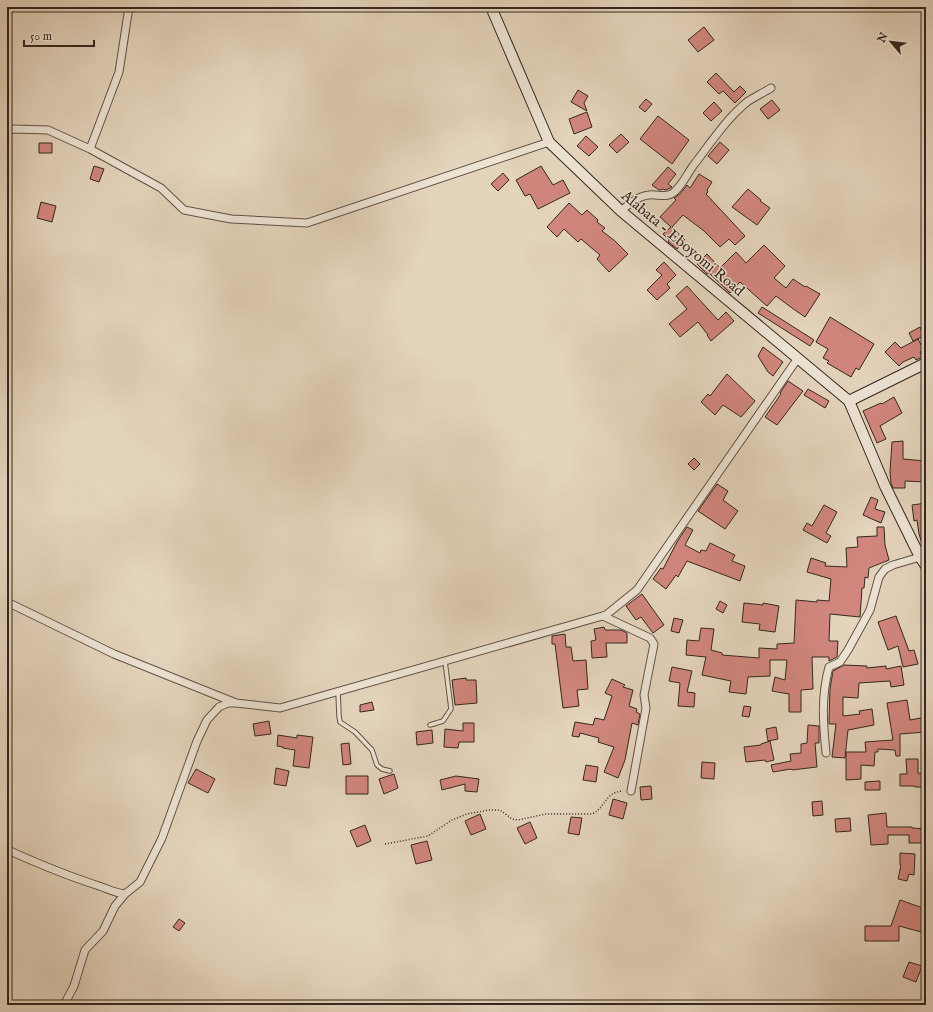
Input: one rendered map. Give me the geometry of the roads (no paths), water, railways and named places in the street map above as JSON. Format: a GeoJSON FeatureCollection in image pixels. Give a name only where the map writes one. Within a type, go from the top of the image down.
{"type":"FeatureCollection","features":[{"type":"Feature","properties":{"kind":"main road","name":"Alabata - Eboyomi Road"},"geometry":{"type":"LineString","coordinates":[[491,7],[549,142],[621,211],[849,401]]}},
{"type":"Feature","properties":{"kind":"main road"},"geometry":{"type":"LineString","coordinates":[[926,363],[849,401],[885,486],[920,557],[926,566]]}},
{"type":"Feature","properties":{"kind":"street"},"geometry":{"type":"LineString","coordinates":[[90,149],[119,72],[129,7]]}},
{"type":"Feature","properties":{"kind":"street"},"geometry":{"type":"LineString","coordinates":[[621,211],[635,200],[643,196],[651,194],[666,195],[673,193],[680,187],[690,170],[732,116],[748,102],[771,88]]}},
{"type":"Feature","properties":{"kind":"street"},"geometry":{"type":"LineString","coordinates":[[7,131],[14,129],[48,130],[90,149],[161,188],[184,210],[231,219],[307,223],[549,142]]}},
{"type":"Feature","properties":{"kind":"street"},"geometry":{"type":"LineString","coordinates":[[64,1005],[74,986],[85,950],[103,931],[115,906],[125,894],[140,882],[162,838],[197,741],[207,720],[219,707],[228,703],[236,703],[280,708],[606,615],[636,590],[798,358]]}},
{"type":"Feature","properties":{"kind":"street"},"geometry":{"type":"LineString","coordinates":[[826,752],[823,723],[823,700],[824,682],[829,667],[840,662],[848,650],[870,610],[879,577],[885,569],[920,557]]}},
{"type":"Feature","properties":{"kind":"street"},"geometry":{"type":"LineString","coordinates":[[7,602],[114,654],[236,703]]}},
{"type":"Feature","properties":{"kind":"street"},"geometry":{"type":"LineString","coordinates":[[603,616],[650,638],[654,644],[644,695],[646,708],[631,791]]}},
{"type":"Feature","properties":{"kind":"street"},"geometry":{"type":"LineString","coordinates":[[7,852],[116,893],[125,894]]}},
{"type":"Feature","properties":{"kind":"lane"},"geometry":{"type":"LineString","coordinates":[[430,725],[444,721],[451,709],[445,661]]}},
{"type":"Feature","properties":{"kind":"lane"},"geometry":{"type":"LineString","coordinates":[[338,691],[340,722],[355,732],[372,750],[378,765],[382,769],[390,771]]}}]}
